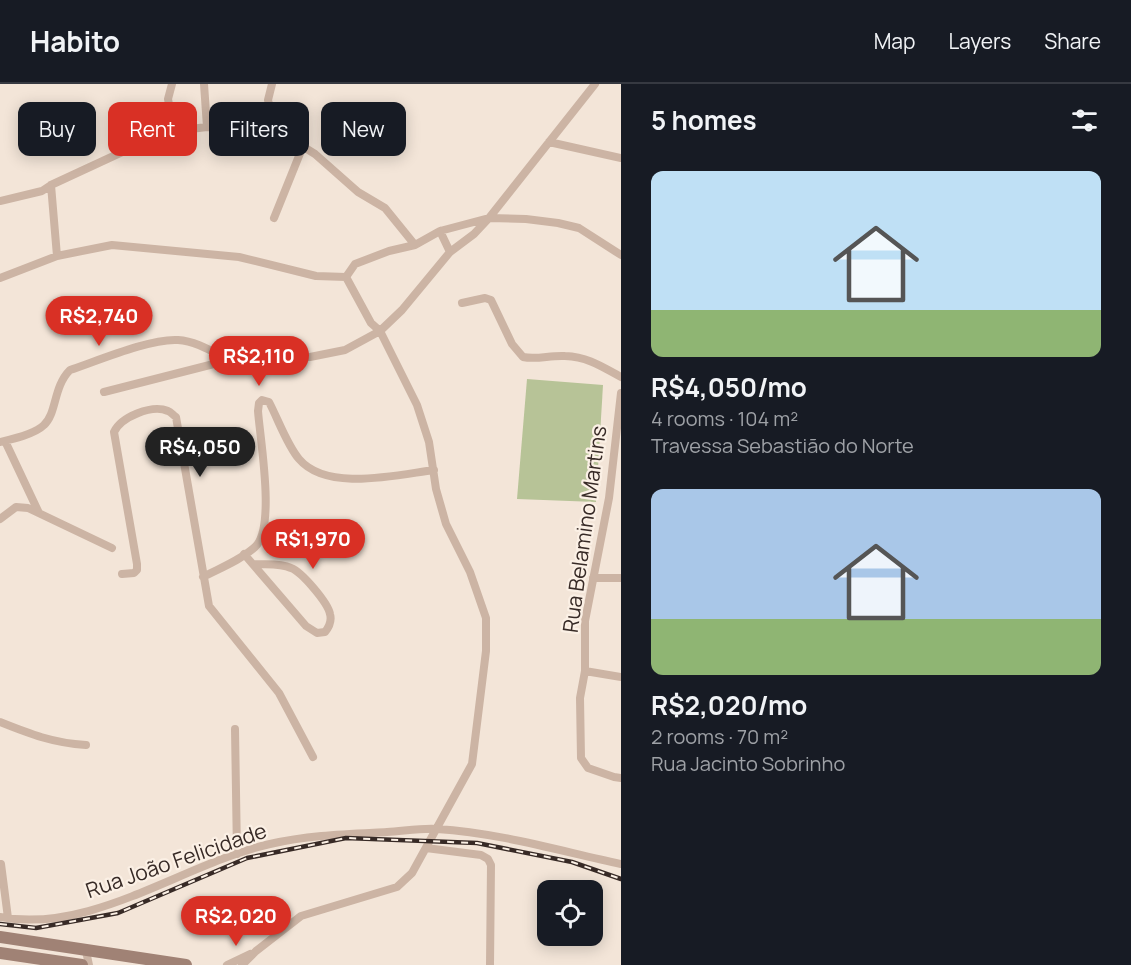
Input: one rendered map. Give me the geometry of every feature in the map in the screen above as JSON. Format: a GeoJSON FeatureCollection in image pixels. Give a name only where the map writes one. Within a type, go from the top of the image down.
{"type":"FeatureCollection","features":[{"type":"Feature","properties":{"kind":"main road"},"geometry":{"type":"LineString","coordinates":[[0,937],[186,965]]}},
{"type":"Feature","properties":{"kind":"main road"},"geometry":{"type":"LineString","coordinates":[[0,953],[49,962],[82,965]]}},
{"type":"Feature","properties":{"kind":"street"},"geometry":{"type":"LineString","coordinates":[[169,102],[172,84]]}},
{"type":"Feature","properties":{"kind":"street"},"geometry":{"type":"LineString","coordinates":[[197,128],[207,127],[204,84]]}},
{"type":"Feature","properties":{"kind":"street"},"geometry":{"type":"LineString","coordinates":[[268,102],[272,84]]}},
{"type":"Feature","properties":{"kind":"street"},"geometry":{"type":"LineString","coordinates":[[104,392],[229,360],[264,354],[290,358],[310,357],[345,350],[380,331],[402,310],[450,252],[474,234],[489,218],[595,84]]}},
{"type":"Feature","properties":{"kind":"street"},"geometry":{"type":"LineString","coordinates":[[549,142],[621,158]]}},
{"type":"Feature","properties":{"kind":"street"},"geometry":{"type":"LineString","coordinates":[[309,151],[358,192],[385,208],[415,245]]}},
{"type":"Feature","properties":{"kind":"street"},"geometry":{"type":"LineString","coordinates":[[0,201],[42,191],[113,156]]}},
{"type":"Feature","properties":{"kind":"street"},"geometry":{"type":"LineString","coordinates":[[274,218],[299,156]]}},
{"type":"Feature","properties":{"kind":"street"},"geometry":{"type":"LineString","coordinates":[[51,185],[57,256]]}},
{"type":"Feature","properties":{"kind":"street"},"geometry":{"type":"LineString","coordinates":[[346,277],[355,264],[389,251],[415,245],[440,231],[489,218],[526,219],[579,228],[621,255]]}},
{"type":"Feature","properties":{"kind":"street"},"geometry":{"type":"LineString","coordinates":[[440,231],[450,252]]}},
{"type":"Feature","properties":{"kind":"street"},"geometry":{"type":"LineString","coordinates":[[0,278],[57,256],[112,245],[239,257],[315,276],[346,277]]}},
{"type":"Feature","properties":{"kind":"street"},"geometry":{"type":"LineString","coordinates":[[242,965],[256,951],[301,916],[397,887],[412,873],[472,764],[478,728],[486,618],[470,572],[446,524],[436,489],[429,441],[417,405],[380,331],[371,323],[346,277]]}},
{"type":"Feature","properties":{"kind":"street"},"geometry":{"type":"LineString","coordinates":[[462,303],[485,298],[491,300],[517,350],[523,357],[563,355],[587,358],[621,377]]}},
{"type":"Feature","properties":{"kind":"street"},"geometry":{"type":"LineString","coordinates":[[40,514],[2,441],[46,424],[62,378],[70,370],[157,342],[178,340],[199,345],[229,360]]}},
{"type":"Feature","properties":{"kind":"street","name":"Rua Belamino Martins"},"geometry":{"type":"LineString","coordinates":[[621,393],[620,419],[609,498],[585,621],[585,671],[580,698],[581,758],[588,768],[621,778]]}},
{"type":"Feature","properties":{"kind":"street"},"geometry":{"type":"LineString","coordinates":[[203,577],[256,546],[264,532],[266,500],[258,411],[262,400],[269,402],[297,457],[308,468],[336,477],[356,479],[434,470]]}},
{"type":"Feature","properties":{"kind":"street"},"geometry":{"type":"LineString","coordinates":[[122,574],[134,573],[137,570],[137,564],[114,432],[117,426],[136,415],[154,409],[167,410],[176,417],[209,606],[279,693],[313,757]]}},
{"type":"Feature","properties":{"kind":"street"},"geometry":{"type":"LineString","coordinates":[[0,519],[16,507],[28,508],[112,548]]}},
{"type":"Feature","properties":{"kind":"street"},"geometry":{"type":"LineString","coordinates":[[244,554],[306,626],[316,633],[325,632],[330,625],[330,614],[321,597],[294,568],[254,564]]}},
{"type":"Feature","properties":{"kind":"street"},"geometry":{"type":"LineString","coordinates":[[593,578],[621,578]]}},
{"type":"Feature","properties":{"kind":"street"},"geometry":{"type":"LineString","coordinates":[[585,671],[621,677]]}},
{"type":"Feature","properties":{"kind":"street"},"geometry":{"type":"LineString","coordinates":[[0,722],[45,740],[86,746]]}},
{"type":"Feature","properties":{"kind":"street"},"geometry":{"type":"LineString","coordinates":[[235,729],[237,854]]}},
{"type":"Feature","properties":{"kind":"street","name":"Rua João Felicidade"},"geometry":{"type":"LineString","coordinates":[[4,918],[15,920],[64,917],[112,903],[237,854],[269,844],[323,835],[436,829],[533,843],[621,864]]}},
{"type":"Feature","properties":{"kind":"street"},"geometry":{"type":"LineString","coordinates":[[426,848],[481,855],[488,859],[491,865],[490,965]]}},
{"type":"Feature","properties":{"kind":"street"},"geometry":{"type":"LineString","coordinates":[[1,864],[4,918]]}},
{"type":"Feature","properties":{"kind":"street"},"geometry":{"type":"LineString","coordinates":[[86,951],[88,965]]}},
{"type":"Feature","properties":{"kind":"street"},"geometry":{"type":"LineString","coordinates":[[227,965],[256,951]]}},
{"type":"Feature","properties":{"kind":"green space"},"geometry":{"type":"Polygon","coordinates":[[[527,379],[603,385],[596,502],[517,499],[527,379]]]}},
{"type":"Feature","properties":{"kind":"railway"},"geometry":{"type":"LineString","coordinates":[[0,924],[36,928],[118,913],[247,858],[346,838],[477,843],[572,862],[621,879]]}}]}
